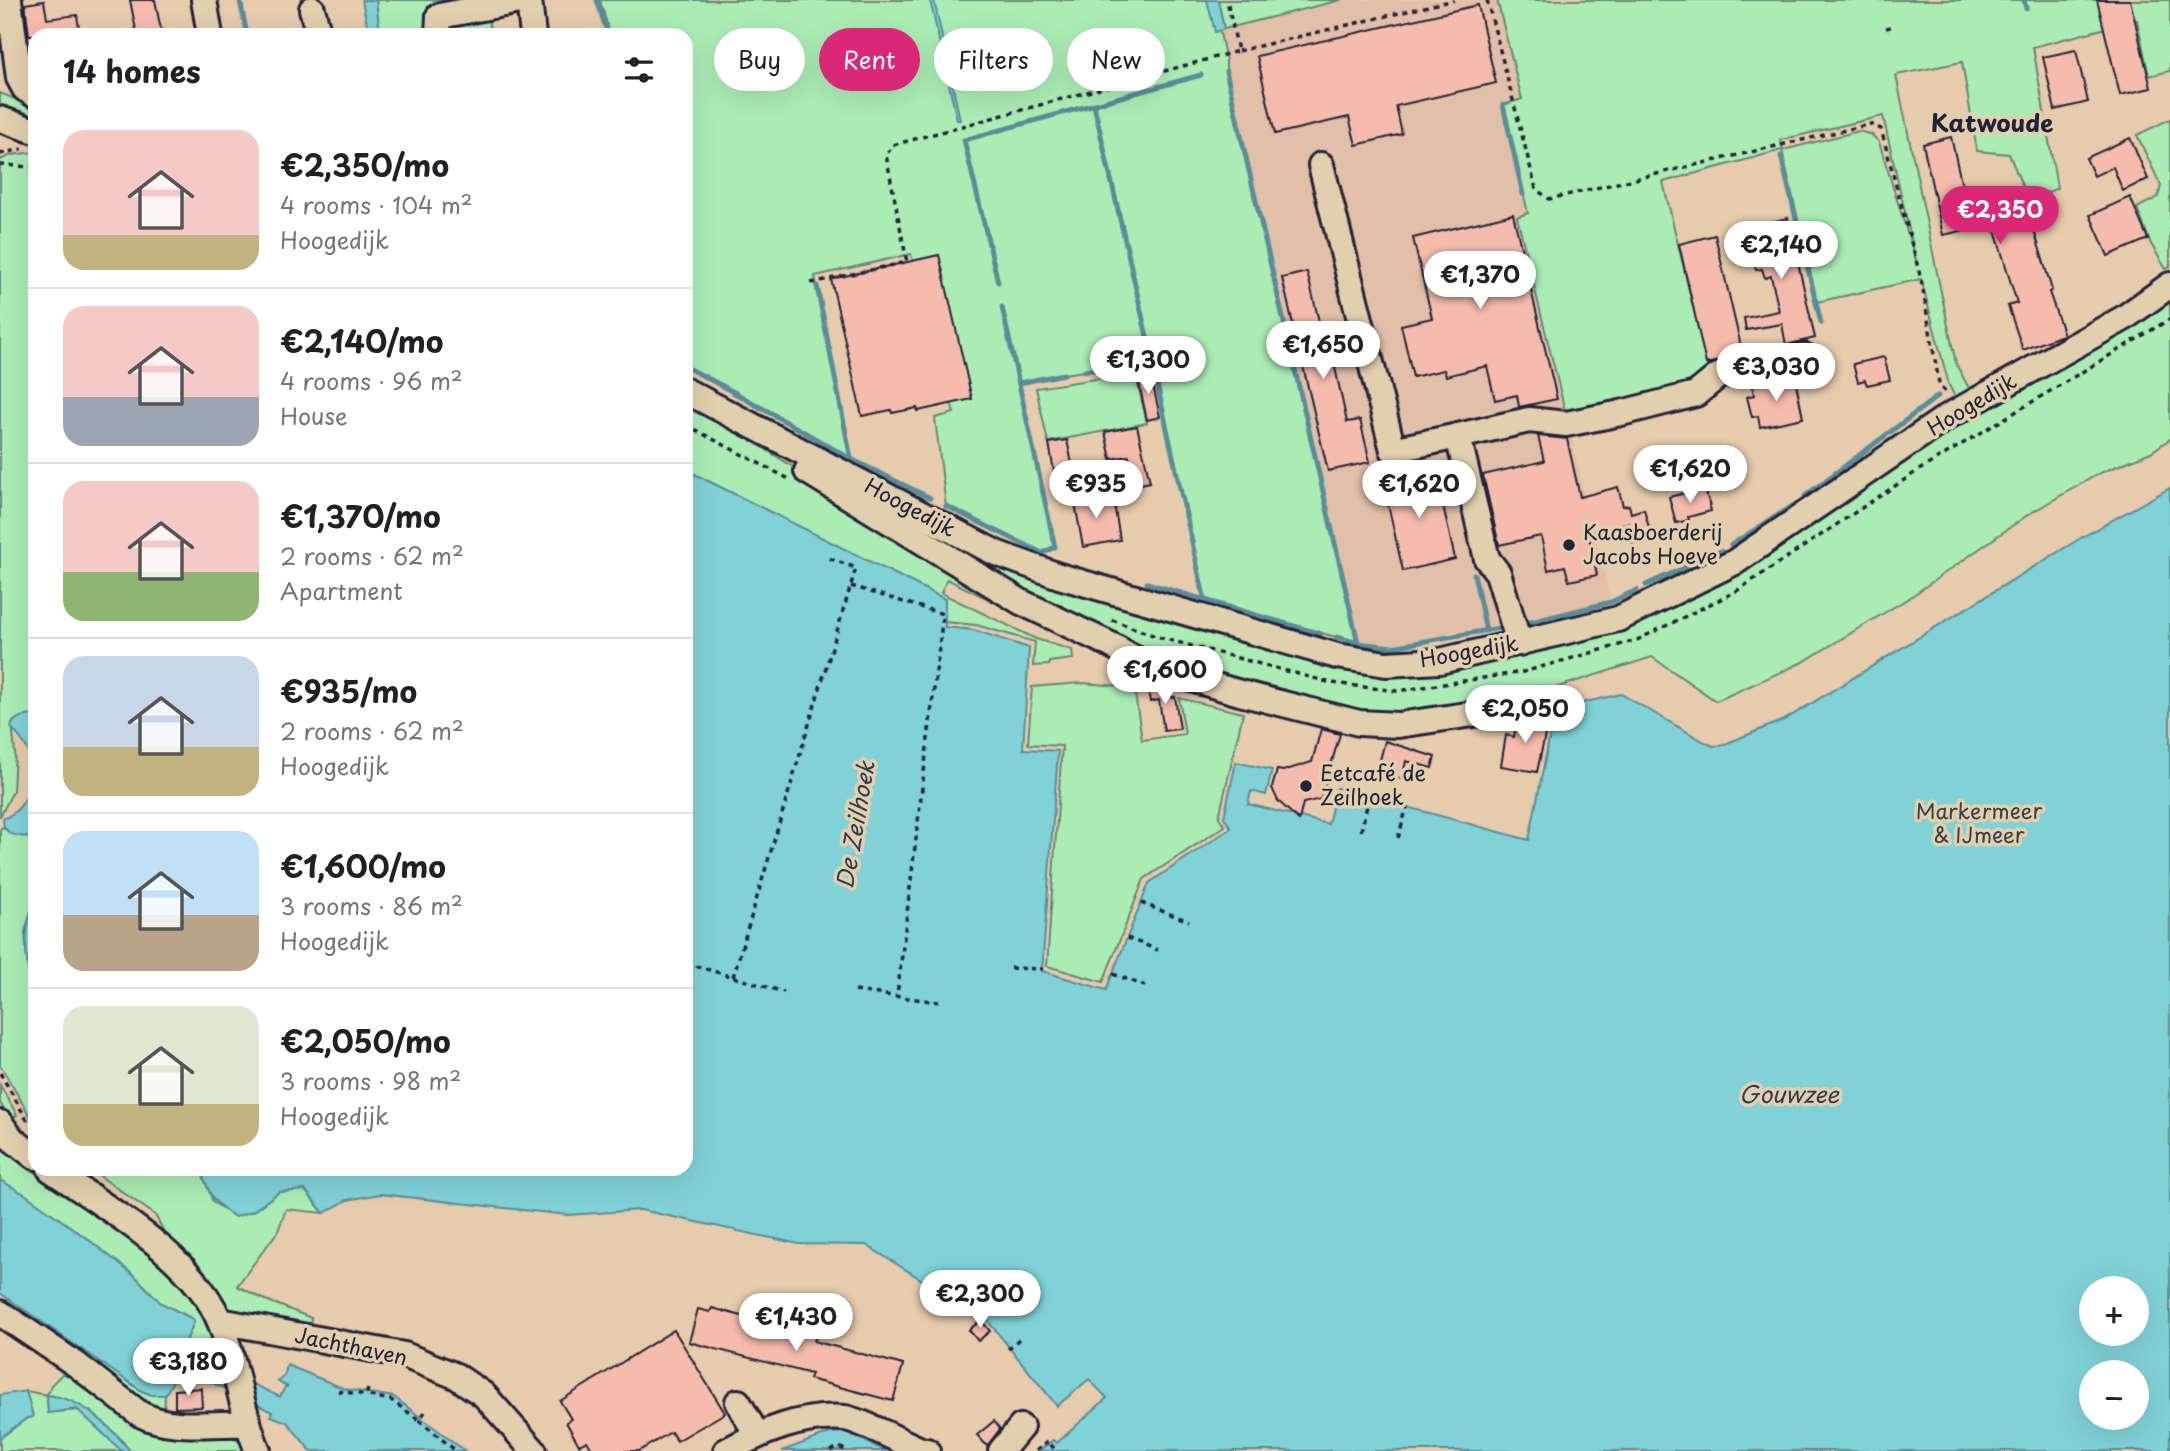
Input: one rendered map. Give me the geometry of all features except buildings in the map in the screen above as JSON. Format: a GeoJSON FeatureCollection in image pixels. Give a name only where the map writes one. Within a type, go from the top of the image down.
{"type":"FeatureCollection","features":[{"type":"Feature","properties":{"kind":"street"},"geometry":{"type":"LineString","coordinates":[[9,0],[19,78],[28,91]]}},
{"type":"Feature","properties":{"kind":"street"},"geometry":{"type":"LineString","coordinates":[[204,0],[210,28]]}},
{"type":"Feature","properties":{"kind":"street"},"geometry":{"type":"LineString","coordinates":[[438,28],[439,16],[527,0],[532,28]]}},
{"type":"Feature","properties":{"kind":"street"},"geometry":{"type":"LineString","coordinates":[[312,9],[317,28]]}},
{"type":"Feature","properties":{"kind":"street"},"geometry":{"type":"LineString","coordinates":[[0,118],[28,136]]}},
{"type":"Feature","properties":{"kind":"street"},"geometry":{"type":"LineString","coordinates":[[0,136],[28,137]]}},
{"type":"Feature","properties":{"kind":"street"},"geometry":{"type":"LineString","coordinates":[[1321,165],[1392,450],[1529,420],[1566,424],[1621,413],[1696,394],[1717,376],[1804,356],[1808,371]]}},
{"type":"Feature","properties":{"kind":"street","name":"Hoogedijk"},"geometry":{"type":"LineString","coordinates":[[693,394],[996,553],[1059,576],[1337,656],[1386,664],[1440,661],[1618,619],[1735,562],[1958,411],[2124,318],[2170,285]]}},
{"type":"Feature","properties":{"kind":"street"},"geometry":{"type":"LineString","coordinates":[[744,420],[769,447],[985,581],[1150,667],[1359,723],[1398,725],[1487,712],[1542,700]]}},
{"type":"Feature","properties":{"kind":"street"},"geometry":{"type":"LineString","coordinates":[[1458,436],[1486,559],[1497,573],[1519,643]]}},
{"type":"Feature","properties":{"kind":"street"},"geometry":{"type":"LineString","coordinates":[[0,1123],[12,1139],[28,1152]]}},
{"type":"Feature","properties":{"kind":"street"},"geometry":{"type":"LineString","coordinates":[[60,1176],[164,1250],[199,1283],[220,1321],[244,1413],[258,1451]]}},
{"type":"Feature","properties":{"kind":"street"},"geometry":{"type":"LineString","coordinates":[[0,1313],[150,1419],[178,1425],[244,1413]]}},
{"type":"Feature","properties":{"kind":"street","name":"Jachthaven"},"geometry":{"type":"LineString","coordinates":[[220,1321],[404,1355],[456,1376],[484,1395],[534,1451]]}},
{"type":"Feature","properties":{"kind":"street"},"geometry":{"type":"LineString","coordinates":[[738,1402],[757,1434]]}},
{"type":"Feature","properties":{"kind":"street"},"geometry":{"type":"LineString","coordinates":[[726,1451],[757,1434],[806,1420],[847,1418],[928,1451]]}},
{"type":"Feature","properties":{"kind":"street"},"geometry":{"type":"LineString","coordinates":[[1001,1451],[1021,1427]]}},
{"type":"Feature","properties":{"kind":"path"},"geometry":{"type":"LineString","coordinates":[[1227,0],[1238,51]]}},
{"type":"Feature","properties":{"kind":"path"},"geometry":{"type":"LineString","coordinates":[[811,283],[907,262],[886,155],[893,145],[1238,51],[1454,0]]}},
{"type":"Feature","properties":{"kind":"path"},"geometry":{"type":"LineString","coordinates":[[1487,0],[1536,189],[1549,199],[1871,124],[1881,129],[1921,279],[1939,383],[1958,411]]}},
{"type":"Feature","properties":{"kind":"path"},"geometry":{"type":"LineString","coordinates":[[1886,28],[1895,26]]}},
{"type":"Feature","properties":{"kind":"path"},"geometry":{"type":"LineString","coordinates":[[0,154],[28,138]]}},
{"type":"Feature","properties":{"kind":"path"},"geometry":{"type":"LineString","coordinates":[[0,165],[28,167]]}},
{"type":"Feature","properties":{"kind":"path"},"geometry":{"type":"LineString","coordinates":[[1107,619],[1158,637],[1332,683],[1397,691],[1523,672],[1637,640],[1735,592],[1919,470],[2170,318]]}},
{"type":"Feature","properties":{"kind":"path"},"geometry":{"type":"LineString","coordinates":[[1284,352],[1298,349]]}},
{"type":"Feature","properties":{"kind":"path"},"geometry":{"type":"LineString","coordinates":[[693,429],[793,481]]}},
{"type":"Feature","properties":{"kind":"path"},"geometry":{"type":"LineString","coordinates":[[733,977],[856,568],[829,558]]}},
{"type":"Feature","properties":{"kind":"path"},"geometry":{"type":"LineString","coordinates":[[851,586],[943,614],[897,996]]}},
{"type":"Feature","properties":{"kind":"path"},"geometry":{"type":"LineString","coordinates":[[1155,646],[1167,608]]}},
{"type":"Feature","properties":{"kind":"path"},"geometry":{"type":"LineString","coordinates":[[1361,831],[1369,797]]}},
{"type":"Feature","properties":{"kind":"path"},"geometry":{"type":"LineString","coordinates":[[1398,838],[1407,807]]}},
{"type":"Feature","properties":{"kind":"path"},"geometry":{"type":"LineString","coordinates":[[1141,903],[1189,922]]}},
{"type":"Feature","properties":{"kind":"path"},"geometry":{"type":"LineString","coordinates":[[1127,938],[1158,950]]}},
{"type":"Feature","properties":{"kind":"path"},"geometry":{"type":"LineString","coordinates":[[693,965],[784,992]]}},
{"type":"Feature","properties":{"kind":"path"},"geometry":{"type":"LineString","coordinates":[[1010,968],[1043,970]]}},
{"type":"Feature","properties":{"kind":"path"},"geometry":{"type":"LineString","coordinates":[[1113,974],[1144,986]]}},
{"type":"Feature","properties":{"kind":"path"},"geometry":{"type":"LineString","coordinates":[[855,991],[939,1002]]}},
{"type":"Feature","properties":{"kind":"path"},"geometry":{"type":"LineString","coordinates":[[0,1073],[28,1120]]}},
{"type":"Feature","properties":{"kind":"path"},"geometry":{"type":"LineString","coordinates":[[1007,1349],[1019,1339]]}},
{"type":"Feature","properties":{"kind":"path"},"geometry":{"type":"LineString","coordinates":[[366,1395],[368,1389]]}},
{"type":"Feature","properties":{"kind":"path"},"geometry":{"type":"LineString","coordinates":[[338,1391],[391,1400],[456,1451]]}},
{"type":"Feature","properties":{"kind":"path"},"geometry":{"type":"LineString","coordinates":[[419,1420],[425,1412]]}},
{"type":"Feature","properties":{"kind":"path"},"geometry":{"type":"LineString","coordinates":[[1036,1451],[1048,1441],[1056,1451]]}},
{"type":"Feature","properties":{"kind":"path"},"geometry":{"type":"LineString","coordinates":[[831,1451],[838,1447],[848,1451]]}},
{"type":"Feature","properties":{"kind":"shaded area"},"geometry":{"type":"Polygon","coordinates":[[[1341,0],[1497,0],[1522,100],[1503,106],[1528,214],[1517,217],[1611,602],[1523,624],[1392,647],[1358,643],[1226,71],[1219,30],[1341,0]]]}},
{"type":"Feature","properties":{"kind":"green space"},"geometry":{"type":"Polygon","coordinates":[[[376,0],[485,0],[490,28],[379,28],[376,0]]]}},
{"type":"Feature","properties":{"kind":"green space"},"geometry":{"type":"Polygon","coordinates":[[[600,0],[1213,0],[1226,71],[1358,643],[1205,601],[1152,361],[1019,383],[1055,547],[1042,553],[946,506],[935,418],[954,413],[911,254],[815,276],[851,459],[693,372],[693,28],[608,28],[600,0]]]}},
{"type":"Feature","properties":{"kind":"green space"},"geometry":{"type":"Polygon","coordinates":[[[1218,0],[1341,0],[1224,29],[1218,0]]]}},
{"type":"Feature","properties":{"kind":"green space"},"geometry":{"type":"Polygon","coordinates":[[[1497,0],[2170,0],[2170,71],[2149,76],[2137,20],[2033,47],[2057,188],[2029,202],[2009,154],[1977,151],[1962,62],[1896,75],[1956,364],[1971,392],[1957,401],[1949,385],[1921,279],[1817,302],[1782,150],[1663,182],[1714,394],[1569,427],[1517,217],[1528,213],[1503,105],[1522,99],[1497,0]],[[1883,116],[1780,140],[1783,150],[1859,131],[1872,135],[1879,142],[1917,264],[1883,116]]]}},
{"type":"Feature","properties":{"kind":"green space"},"geometry":{"type":"Polygon","coordinates":[[[0,93],[28,104],[28,118],[0,110],[0,93]]]}},
{"type":"Feature","properties":{"kind":"green space"},"geometry":{"type":"Polygon","coordinates":[[[2170,119],[2170,267],[2166,269],[2151,244],[2137,208],[2158,197],[2161,186],[2137,135],[2170,119]]]}},
{"type":"Feature","properties":{"kind":"green space"},"geometry":{"type":"Polygon","coordinates":[[[28,153],[28,716],[12,723],[15,753],[13,791],[0,817],[0,160],[11,155],[28,153]]]}},
{"type":"Feature","properties":{"kind":"green space"},"geometry":{"type":"Polygon","coordinates":[[[2170,297],[2170,439],[2151,452],[2100,473],[2029,514],[1912,596],[1803,662],[1716,701],[1652,657],[1530,696],[1399,714],[1362,711],[1153,655],[969,567],[893,504],[1200,625],[1452,667],[1549,650],[1631,623],[2170,297]]]}},
{"type":"Feature","properties":{"kind":"green space"},"geometry":{"type":"Polygon","coordinates":[[[1135,373],[1147,423],[1048,442],[1036,388],[1135,373]]]}},
{"type":"Feature","properties":{"kind":"green space"},"geometry":{"type":"Polygon","coordinates":[[[693,403],[728,421],[768,451],[1044,626],[947,579],[941,593],[1036,639],[1072,650],[1073,659],[1033,666],[1035,642],[976,625],[945,622],[945,599],[693,473],[693,403]]]}},
{"type":"Feature","properties":{"kind":"green space"},"geometry":{"type":"Polygon","coordinates":[[[1081,683],[1134,687],[1142,740],[1185,734],[1179,698],[1243,713],[1219,817],[1225,826],[1144,879],[1103,982],[1047,966],[1062,746],[1028,744],[1032,687],[1081,683]]]}},
{"type":"Feature","properties":{"kind":"green space"},"geometry":{"type":"Polygon","coordinates":[[[3,827],[9,832],[28,836],[28,922],[25,932],[28,962],[28,1112],[0,1065],[0,829],[3,827]]]}},
{"type":"Feature","properties":{"kind":"green space"},"geometry":{"type":"Polygon","coordinates":[[[0,1085],[17,1115],[10,1120],[0,1103],[0,1085]]]}},
{"type":"Feature","properties":{"kind":"green space"},"geometry":{"type":"Polygon","coordinates":[[[0,1148],[28,1166],[28,1176],[44,1176],[139,1243],[194,1295],[209,1328],[220,1368],[188,1353],[186,1341],[193,1319],[161,1303],[136,1277],[89,1240],[0,1180],[0,1148]]]}},
{"type":"Feature","properties":{"kind":"green space"},"geometry":{"type":"Polygon","coordinates":[[[100,1176],[204,1176],[213,1202],[235,1217],[253,1211],[279,1192],[305,1190],[324,1213],[286,1209],[278,1231],[237,1286],[311,1318],[310,1327],[226,1309],[168,1239],[155,1215],[100,1176]]]}},
{"type":"Feature","properties":{"kind":"green space"},"geometry":{"type":"Polygon","coordinates":[[[55,1335],[81,1353],[84,1350],[142,1391],[165,1395],[164,1418],[51,1341],[55,1335]]]}},
{"type":"Feature","properties":{"kind":"green space"},"geometry":{"type":"Polygon","coordinates":[[[68,1368],[162,1432],[162,1436],[230,1435],[241,1443],[245,1451],[130,1451],[119,1437],[90,1411],[47,1395],[51,1385],[68,1368]]]}},
{"type":"Feature","properties":{"kind":"green space"},"geometry":{"type":"Polygon","coordinates":[[[26,1391],[47,1395],[48,1413],[78,1410],[122,1451],[0,1451],[0,1438],[27,1418],[33,1417],[26,1391]]]}},
{"type":"Feature","properties":{"kind":"water"},"geometry":{"type":"Polygon","coordinates":[[[362,0],[376,0],[379,28],[368,28],[362,0]]]}},
{"type":"Feature","properties":{"kind":"water"},"geometry":{"type":"Polygon","coordinates":[[[930,0],[934,0],[940,28],[936,28],[930,0]]]}},
{"type":"Feature","properties":{"kind":"water"},"geometry":{"type":"Polygon","coordinates":[[[1207,0],[1218,0],[1224,29],[1215,32],[1207,0]]]}},
{"type":"Feature","properties":{"kind":"water"},"geometry":{"type":"Polygon","coordinates":[[[950,91],[954,91],[960,120],[957,120],[950,91]]]}},
{"type":"Feature","properties":{"kind":"water","name":"Gouwzee"},"geometry":{"type":"Polygon","coordinates":[[[693,473],[945,599],[945,627],[974,630],[1029,648],[1023,749],[1058,751],[1042,971],[1106,990],[1149,883],[1231,828],[1224,817],[1236,762],[1272,770],[1266,795],[1251,791],[1248,804],[1328,824],[1337,788],[1529,840],[1555,709],[1621,694],[1713,746],[1723,745],[1786,719],[2084,536],[2170,488],[2170,1451],[1039,1451],[1053,1440],[1057,1443],[1107,1398],[1089,1379],[1057,1406],[988,1321],[866,1245],[799,1244],[641,1210],[568,1215],[380,1194],[347,1200],[324,1213],[305,1190],[279,1192],[253,1211],[235,1217],[212,1197],[203,1176],[693,1176],[693,473]]]}},
{"type":"Feature","properties":{"kind":"water"},"geometry":{"type":"Polygon","coordinates":[[[28,716],[28,751],[11,727],[12,723],[28,716]]]}},
{"type":"Feature","properties":{"kind":"water"},"geometry":{"type":"Polygon","coordinates":[[[28,793],[28,837],[24,837],[9,832],[3,819],[24,801],[28,793]]]}},
{"type":"Feature","properties":{"kind":"water"},"geometry":{"type":"Polygon","coordinates":[[[28,925],[28,966],[26,949],[28,925]]]}},
{"type":"Feature","properties":{"kind":"water"},"geometry":{"type":"Polygon","coordinates":[[[0,1180],[89,1240],[136,1277],[161,1303],[193,1319],[186,1341],[192,1344],[188,1353],[280,1397],[285,1387],[288,1387],[278,1382],[285,1374],[287,1365],[345,1389],[394,1397],[465,1451],[311,1451],[287,1422],[271,1416],[272,1412],[181,1367],[165,1395],[152,1395],[142,1391],[0,1293],[0,1180]]]}},
{"type":"Feature","properties":{"kind":"water"},"geometry":{"type":"Polygon","coordinates":[[[26,1391],[33,1417],[27,1418],[0,1438],[0,1395],[26,1391]]]}},
{"type":"Feature","properties":{"kind":"water"},"geometry":{"type":"Polygon","coordinates":[[[47,1395],[72,1401],[94,1414],[130,1451],[122,1451],[77,1409],[48,1413],[47,1395]]]}},
{"type":"Feature","properties":{"kind":"water"},"geometry":{"type":"Polygon","coordinates":[[[845,1432],[886,1451],[782,1451],[830,1433],[845,1432]]]}},
{"type":"Feature","properties":{"kind":"waterway"},"geometry":{"type":"LineString","coordinates":[[240,0],[246,28]]}},
{"type":"Feature","properties":{"kind":"waterway"},"geometry":{"type":"LineString","coordinates":[[597,0],[606,28]]}},
{"type":"Feature","properties":{"kind":"waterway"},"geometry":{"type":"LineString","coordinates":[[2024,0],[2026,8]]}},
{"type":"Feature","properties":{"kind":"waterway"},"geometry":{"type":"LineString","coordinates":[[1226,71],[1358,643]]}},
{"type":"Feature","properties":{"kind":"waterway"},"geometry":{"type":"LineString","coordinates":[[998,282],[964,140],[1201,75]]}},
{"type":"Feature","properties":{"kind":"waterway"},"geometry":{"type":"LineString","coordinates":[[1094,105],[1148,341]]}},
{"type":"Feature","properties":{"kind":"waterway"},"geometry":{"type":"LineString","coordinates":[[1503,105],[1523,194]]}},
{"type":"Feature","properties":{"kind":"waterway"},"geometry":{"type":"LineString","coordinates":[[1781,156],[1821,323]]}},
{"type":"Feature","properties":{"kind":"waterway"},"geometry":{"type":"LineString","coordinates":[[817,286],[851,459]]}},
{"type":"Feature","properties":{"kind":"waterway"},"geometry":{"type":"LineString","coordinates":[[946,506],[1042,553],[1055,547],[1002,307]]}},
{"type":"Feature","properties":{"kind":"waterway"},"geometry":{"type":"LineString","coordinates":[[1085,371],[1152,361],[1205,601]]}},
{"type":"Feature","properties":{"kind":"waterway"},"geometry":{"type":"LineString","coordinates":[[693,371],[851,459],[930,498]]}},
{"type":"Feature","properties":{"kind":"waterway"},"geometry":{"type":"LineString","coordinates":[[1019,383],[1064,374]]}},
{"type":"Feature","properties":{"kind":"waterway"},"geometry":{"type":"LineString","coordinates":[[1805,496],[1938,396]]}},
{"type":"Feature","properties":{"kind":"waterway"},"geometry":{"type":"LineString","coordinates":[[1731,545],[1794,505]]}},
{"type":"Feature","properties":{"kind":"waterway"},"geometry":{"type":"LineString","coordinates":[[1646,585],[1721,551]]}},
{"type":"Feature","properties":{"kind":"waterway"},"geometry":{"type":"LineString","coordinates":[[1474,574],[1486,631]]}},
{"type":"Feature","properties":{"kind":"waterway"},"geometry":{"type":"LineString","coordinates":[[1147,583],[1321,634]]}},
{"type":"Feature","properties":{"kind":"waterway"},"geometry":{"type":"LineString","coordinates":[[1523,624],[1611,602],[1637,590]]}},
{"type":"Feature","properties":{"kind":"waterway"},"geometry":{"type":"LineString","coordinates":[[1337,637],[1358,643],[1392,647],[1500,628]]}},
{"type":"Feature","properties":{"kind":"place","name":"Kaasboerderij Jacobs Hoeve"},"geometry":{"type":"Point","coordinates":[1569,545]}},
{"type":"Feature","properties":{"kind":"place","name":"Eetcafé de Zeilhoek"},"geometry":{"type":"Point","coordinates":[1306,786]}},
{"type":"Feature","properties":{"kind":"district","name":"Katwoude"},"geometry":{"type":"Point","coordinates":[1992,124]}},
{"type":"Feature","properties":{"kind":"park label","name":"Markermeer & IJmeer"},"geometry":{"type":"Point","coordinates":[1979,824]}},
{"type":"Feature","properties":{"kind":"water label","name":"De Zeilhoek"},"geometry":{"type":"Point","coordinates":[856,825]}}]}
